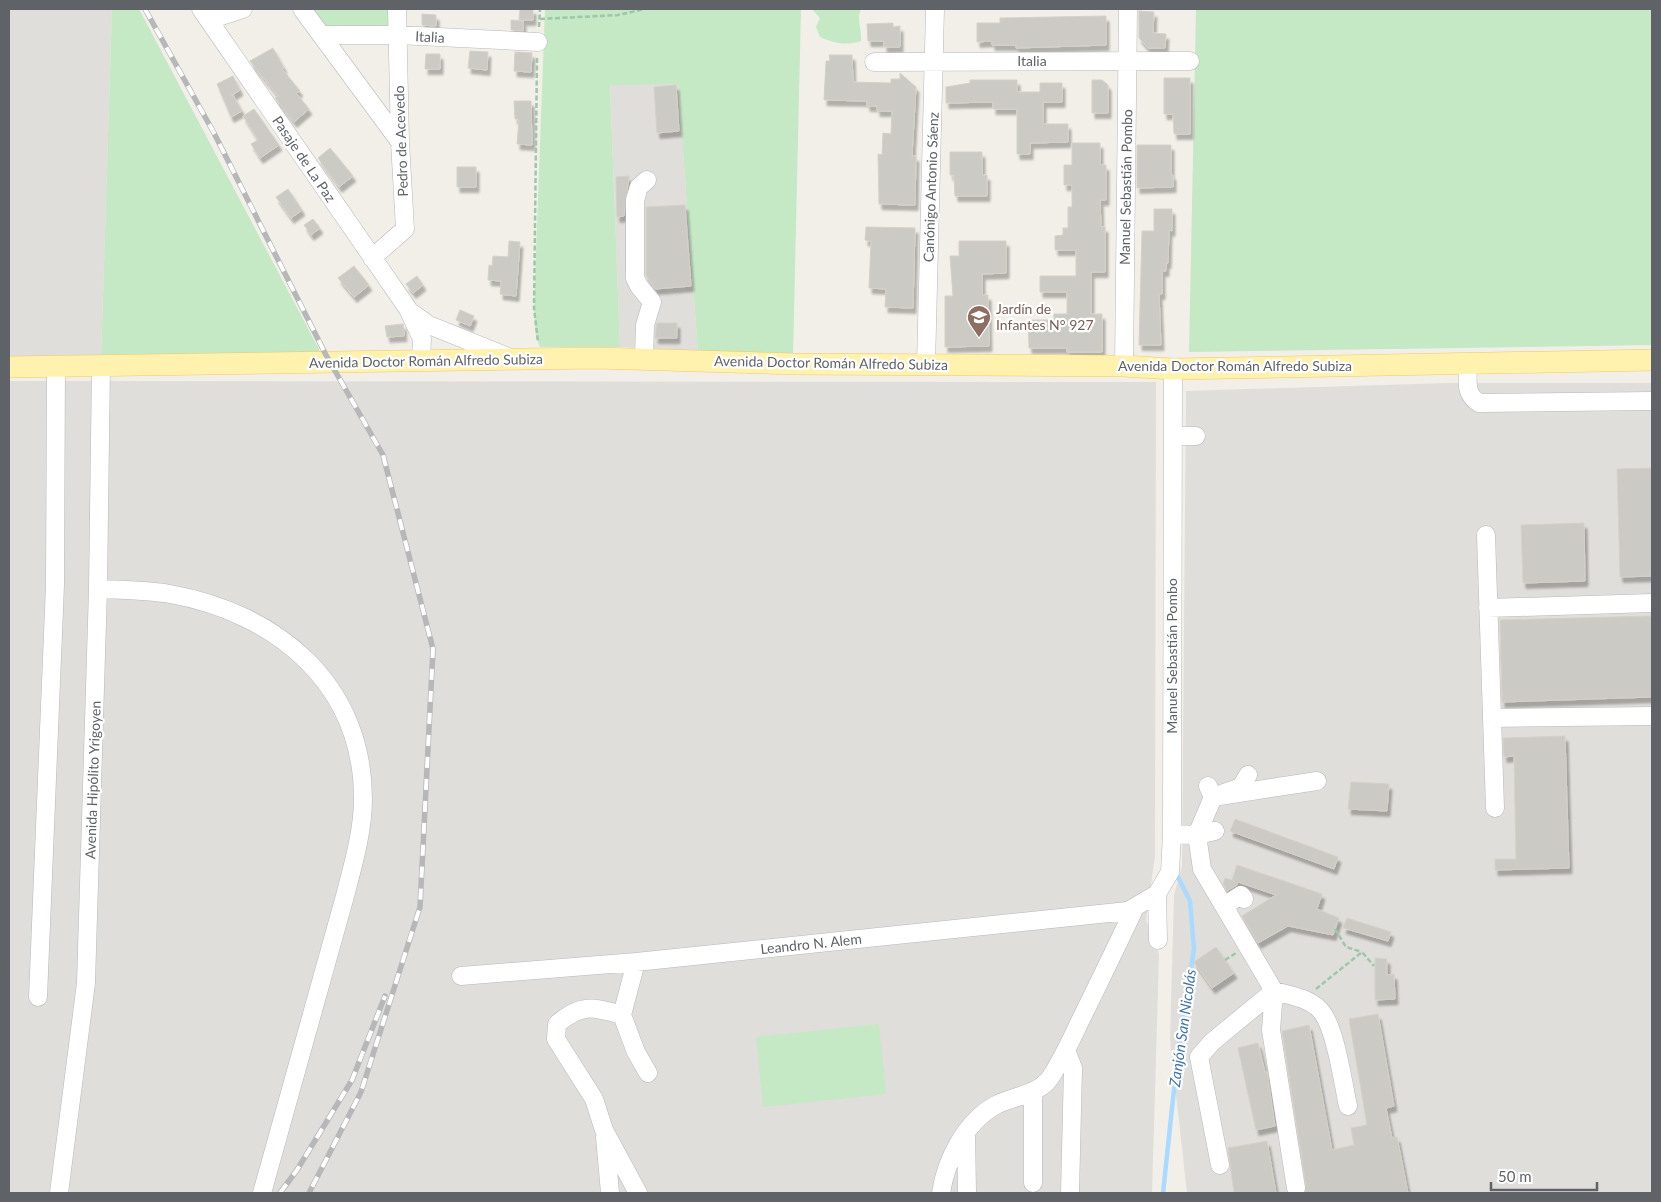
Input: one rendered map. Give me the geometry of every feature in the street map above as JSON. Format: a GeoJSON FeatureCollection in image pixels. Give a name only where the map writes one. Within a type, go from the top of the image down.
{"type":"FeatureCollection","features":[{"type":"Feature","properties":{"kind":"main road","name":"Avenida Doctor Román Alfredo Subiza"},"geometry":{"type":"LineString","coordinates":[[9,366],[644,358],[793,364],[1124,366],[1173,369],[1652,360]]}},
{"type":"Feature","properties":{"kind":"street"},"geometry":{"type":"LineString","coordinates":[[205,15],[243,9]]}},
{"type":"Feature","properties":{"kind":"street"},"geometry":{"type":"LineString","coordinates":[[302,9],[400,142]]}},
{"type":"Feature","properties":{"kind":"street","name":"Pedro de Acevedo"},"geometry":{"type":"LineString","coordinates":[[372,258],[405,228],[400,142],[398,9]]}},
{"type":"Feature","properties":{"kind":"street","name":"Canónigo Antonio Sáenz"},"geometry":{"type":"LineString","coordinates":[[926,365],[935,9]]}},
{"type":"Feature","properties":{"kind":"street","name":"Manuel Sebastián Pombo"},"geometry":{"type":"LineString","coordinates":[[1124,366],[1128,9]]}},
{"type":"Feature","properties":{"kind":"street","name":"Pasaje de La Paz"},"geometry":{"type":"LineString","coordinates":[[205,15],[408,308],[422,339],[422,361]]}},
{"type":"Feature","properties":{"kind":"street","name":"Italia"},"geometry":{"type":"LineString","coordinates":[[322,36],[398,35],[538,42]]}},
{"type":"Feature","properties":{"kind":"street","name":"Italia"},"geometry":{"type":"LineString","coordinates":[[874,62],[1190,61]]}},
{"type":"Feature","properties":{"kind":"street"},"geometry":{"type":"LineString","coordinates":[[644,358],[645,325],[652,302],[635,278],[635,200],[639,187],[647,180]]}},
{"type":"Feature","properties":{"kind":"street","name":"Pasaje de La Paz"},"geometry":{"type":"LineString","coordinates":[[408,308],[430,325],[513,359]]}},
{"type":"Feature","properties":{"kind":"street"},"geometry":{"type":"LineString","coordinates":[[1468,364],[1468,392],[1472,399],[1479,403],[1652,401]]}},
{"type":"Feature","properties":{"kind":"street","name":"Avenida Hipólito Yrigoyen"},"geometry":{"type":"LineString","coordinates":[[59,1193],[86,983],[98,589],[101,365]]}},
{"type":"Feature","properties":{"kind":"street"},"geometry":{"type":"LineString","coordinates":[[38,998],[55,585],[56,366]]}},
{"type":"Feature","properties":{"kind":"street","name":"Manuel Sebastián Pombo"},"geometry":{"type":"LineString","coordinates":[[1157,894],[1170,872],[1172,834],[1173,369]]}},
{"type":"Feature","properties":{"kind":"street"},"geometry":{"type":"LineString","coordinates":[[1173,436],[1196,436]]}},
{"type":"Feature","properties":{"kind":"street"},"geometry":{"type":"LineString","coordinates":[[1486,535],[1495,808]]}},
{"type":"Feature","properties":{"kind":"street"},"geometry":{"type":"LineString","coordinates":[[98,589],[170,594],[222,608],[272,631],[313,665],[342,707],[357,745],[363,799],[356,848],[345,896],[262,1193]]}},
{"type":"Feature","properties":{"kind":"street"},"geometry":{"type":"LineString","coordinates":[[1488,608],[1652,604]]}},
{"type":"Feature","properties":{"kind":"street"},"geometry":{"type":"LineString","coordinates":[[1492,718],[1652,716]]}},
{"type":"Feature","properties":{"kind":"street"},"geometry":{"type":"LineString","coordinates":[[1211,791],[1241,787],[1248,775]]}},
{"type":"Feature","properties":{"kind":"street"},"geometry":{"type":"LineString","coordinates":[[1211,791],[1317,781]]}},
{"type":"Feature","properties":{"kind":"street"},"geometry":{"type":"LineString","coordinates":[[1211,791],[1197,834],[1202,868],[1274,991],[1271,1030],[1296,1188]]}},
{"type":"Feature","properties":{"kind":"street"},"geometry":{"type":"LineString","coordinates":[[1172,834],[1197,834],[1215,831]]}},
{"type":"Feature","properties":{"kind":"street"},"geometry":{"type":"LineString","coordinates":[[1157,894],[1158,940]]}},
{"type":"Feature","properties":{"kind":"street","name":"Leandro N. Alem"},"geometry":{"type":"LineString","coordinates":[[461,976],[636,962],[1128,911],[1157,894]]}},
{"type":"Feature","properties":{"kind":"street"},"geometry":{"type":"LineString","coordinates":[[1224,906],[1241,895],[1244,899]]}},
{"type":"Feature","properties":{"kind":"street"},"geometry":{"type":"LineString","coordinates":[[941,1193],[944,1174],[966,1132],[975,1121],[996,1105],[1033,1091],[1048,1080],[1066,1050],[1135,907]]}},
{"type":"Feature","properties":{"kind":"street"},"geometry":{"type":"LineString","coordinates":[[636,962],[622,1015],[636,1052],[648,1073]]}},
{"type":"Feature","properties":{"kind":"street"},"geometry":{"type":"LineString","coordinates":[[1274,991],[1303,999],[1320,1010],[1330,1025],[1348,1106]]}},
{"type":"Feature","properties":{"kind":"street"},"geometry":{"type":"LineString","coordinates":[[1220,1165],[1199,1057],[1212,1042],[1274,991]]}},
{"type":"Feature","properties":{"kind":"street"},"geometry":{"type":"LineString","coordinates":[[622,1015],[593,1007],[569,1014],[557,1024],[556,1039],[594,1099],[604,1130],[638,1193]]}},
{"type":"Feature","properties":{"kind":"street"},"geometry":{"type":"LineString","coordinates":[[1066,1050],[1072,1068],[1070,1193]]}},
{"type":"Feature","properties":{"kind":"street"},"geometry":{"type":"LineString","coordinates":[[1033,1091],[1034,1183]]}},
{"type":"Feature","properties":{"kind":"street"},"geometry":{"type":"LineString","coordinates":[[604,1130],[610,1193]]}},
{"type":"Feature","properties":{"kind":"street"},"geometry":{"type":"LineString","coordinates":[[966,1132],[967,1193]]}},
{"type":"Feature","properties":{"kind":"path"},"geometry":{"type":"LineString","coordinates":[[540,9],[534,308],[540,359]]}},
{"type":"Feature","properties":{"kind":"path"},"geometry":{"type":"LineString","coordinates":[[539,19],[618,16],[645,9]]}},
{"type":"Feature","properties":{"kind":"path"},"geometry":{"type":"LineString","coordinates":[[1336,929],[1346,947],[1362,952],[1374,966]]}},
{"type":"Feature","properties":{"kind":"path"},"geometry":{"type":"LineString","coordinates":[[1303,999],[1362,952]]}},
{"type":"Feature","properties":{"kind":"shaded area"},"geometry":{"type":"Polygon","coordinates":[[[9,9],[112,9],[101,359],[9,361],[9,9]]]}},
{"type":"Feature","properties":{"kind":"shaded area"},"geometry":{"type":"Polygon","coordinates":[[[610,84],[678,84],[698,351],[620,347],[610,84]]]}},
{"type":"Feature","properties":{"kind":"shaded area"},"geometry":{"type":"Polygon","coordinates":[[[9,381],[1156,382],[1155,856],[1146,920],[1159,954],[1152,1193],[9,1193],[9,381]]]}},
{"type":"Feature","properties":{"kind":"shaded area"},"geometry":{"type":"Polygon","coordinates":[[[1448,383],[1652,383],[1652,1193],[1187,1193],[1170,1040],[1174,895],[1182,866],[1186,391],[1448,383]]]}},
{"type":"Feature","properties":{"kind":"green space"},"geometry":{"type":"Polygon","coordinates":[[[112,9],[139,9],[322,355],[101,359],[112,9]]]}},
{"type":"Feature","properties":{"kind":"green space"},"geometry":{"type":"Polygon","coordinates":[[[313,9],[390,9],[390,29],[326,27],[313,9]]]}},
{"type":"Feature","properties":{"kind":"green space"},"geometry":{"type":"Polygon","coordinates":[[[545,9],[801,9],[793,356],[698,351],[678,84],[610,85],[620,347],[540,347],[536,337],[534,308],[545,9]]]}},
{"type":"Feature","properties":{"kind":"green space"},"geometry":{"type":"Polygon","coordinates":[[[812,9],[861,9],[859,17],[861,41],[840,43],[820,37],[816,27],[820,18],[812,9]]]}},
{"type":"Feature","properties":{"kind":"green space"},"geometry":{"type":"Polygon","coordinates":[[[1196,9],[1652,9],[1652,345],[1189,352],[1196,9]]]}},
{"type":"Feature","properties":{"kind":"green space"},"geometry":{"type":"Polygon","coordinates":[[[879,1024],[886,1094],[763,1107],[756,1037],[879,1024]]]}},
{"type":"Feature","properties":{"kind":"building"},"geometry":{"type":"Polygon","coordinates":[[[520,9],[533,9],[533,20],[519,20],[520,9]]]}},
{"type":"Feature","properties":{"kind":"building"},"geometry":{"type":"Polygon","coordinates":[[[1139,11],[1154,12],[1153,33],[1166,34],[1165,48],[1148,48],[1139,38],[1139,11]]]}},
{"type":"Feature","properties":{"kind":"building"},"geometry":{"type":"Polygon","coordinates":[[[422,14],[436,15],[436,26],[422,25],[422,14]]]}},
{"type":"Feature","properties":{"kind":"building"},"geometry":{"type":"Polygon","coordinates":[[[1106,16],[1106,45],[1016,48],[1016,45],[992,45],[992,41],[977,42],[977,23],[1000,23],[1000,18],[1106,16]]]}},
{"type":"Feature","properties":{"kind":"building"},"geometry":{"type":"Polygon","coordinates":[[[511,20],[523,21],[523,31],[511,30],[511,20]]]}},
{"type":"Feature","properties":{"kind":"building"},"geometry":{"type":"Polygon","coordinates":[[[893,23],[893,27],[900,26],[900,47],[884,47],[884,41],[868,41],[867,24],[893,23]]]}},
{"type":"Feature","properties":{"kind":"building"},"geometry":{"type":"Polygon","coordinates":[[[273,48],[284,68],[282,69],[300,91],[296,93],[309,109],[294,122],[275,98],[278,96],[250,61],[273,48]]]}},
{"type":"Feature","properties":{"kind":"building"},"geometry":{"type":"Polygon","coordinates":[[[470,51],[488,52],[487,70],[468,68],[470,51]]]}},
{"type":"Feature","properties":{"kind":"building"},"geometry":{"type":"Polygon","coordinates":[[[515,52],[532,53],[531,72],[514,71],[515,52]]]}},
{"type":"Feature","properties":{"kind":"building"},"geometry":{"type":"Polygon","coordinates":[[[426,54],[440,54],[440,69],[425,69],[426,54]]]}},
{"type":"Feature","properties":{"kind":"building"},"geometry":{"type":"Polygon","coordinates":[[[829,55],[852,55],[853,82],[891,83],[891,79],[900,79],[900,73],[916,87],[912,156],[916,156],[915,205],[879,204],[878,154],[882,155],[883,133],[891,134],[892,111],[877,111],[877,106],[867,106],[867,101],[824,100],[826,61],[830,61],[829,55]]]}},
{"type":"Feature","properties":{"kind":"building"},"geometry":{"type":"Polygon","coordinates":[[[233,76],[240,90],[231,96],[233,95],[242,111],[231,117],[217,84],[233,76]]]}},
{"type":"Feature","properties":{"kind":"building"},"geometry":{"type":"Polygon","coordinates":[[[1164,78],[1190,78],[1190,134],[1174,134],[1173,114],[1164,114],[1164,78]]]}},
{"type":"Feature","properties":{"kind":"building"},"geometry":{"type":"Polygon","coordinates":[[[970,80],[1017,80],[1017,92],[1040,92],[1040,83],[1062,83],[1062,102],[1043,102],[1043,124],[1068,124],[1068,142],[1030,143],[1030,154],[1017,154],[1017,109],[993,109],[993,102],[946,103],[946,87],[970,83],[970,80]]]}},
{"type":"Feature","properties":{"kind":"building"},"geometry":{"type":"Polygon","coordinates":[[[1092,80],[1102,80],[1108,85],[1108,113],[1092,113],[1092,80]]]}},
{"type":"Feature","properties":{"kind":"building"},"geometry":{"type":"Polygon","coordinates":[[[676,85],[679,131],[657,133],[654,87],[676,85]]]}},
{"type":"Feature","properties":{"kind":"building"},"geometry":{"type":"Polygon","coordinates":[[[514,101],[531,101],[532,145],[517,144],[519,119],[515,119],[514,101]]]}},
{"type":"Feature","properties":{"kind":"building"},"geometry":{"type":"Polygon","coordinates":[[[254,109],[279,145],[260,158],[251,144],[258,140],[243,116],[254,109]]]}},
{"type":"Feature","properties":{"kind":"building"},"geometry":{"type":"Polygon","coordinates":[[[1072,143],[1100,143],[1100,165],[1106,165],[1106,200],[1100,200],[1101,227],[1105,227],[1105,272],[1091,272],[1091,314],[1102,314],[1102,352],[1067,352],[1067,348],[1029,348],[1028,320],[1054,320],[1054,314],[1067,314],[1067,292],[1040,292],[1040,276],[1076,276],[1076,250],[1055,250],[1055,236],[1063,235],[1063,228],[1068,228],[1068,207],[1072,207],[1072,185],[1064,185],[1064,165],[1072,165],[1072,143]]]}},
{"type":"Feature","properties":{"kind":"building"},"geometry":{"type":"Polygon","coordinates":[[[1137,145],[1171,145],[1173,187],[1137,188],[1137,145]]]}},
{"type":"Feature","properties":{"kind":"building"},"geometry":{"type":"Polygon","coordinates":[[[330,148],[353,176],[339,187],[318,158],[330,148]]]}},
{"type":"Feature","properties":{"kind":"building"},"geometry":{"type":"Polygon","coordinates":[[[950,152],[982,152],[982,175],[987,175],[987,196],[955,196],[954,175],[950,175],[950,152]]]}},
{"type":"Feature","properties":{"kind":"building"},"geometry":{"type":"Polygon","coordinates":[[[457,167],[476,167],[476,187],[457,187],[457,167]]]}},
{"type":"Feature","properties":{"kind":"building"},"geometry":{"type":"Polygon","coordinates":[[[629,176],[624,216],[617,217],[616,177],[629,176]]]}},
{"type":"Feature","properties":{"kind":"building"},"geometry":{"type":"Polygon","coordinates":[[[288,189],[302,210],[291,218],[276,197],[288,189]]]}},
{"type":"Feature","properties":{"kind":"building"},"geometry":{"type":"Polygon","coordinates":[[[685,205],[691,286],[655,289],[646,275],[646,207],[685,205]]]}},
{"type":"Feature","properties":{"kind":"building"},"geometry":{"type":"Polygon","coordinates":[[[1154,209],[1172,209],[1172,231],[1169,230],[1168,263],[1166,263],[1166,271],[1162,271],[1162,294],[1159,294],[1161,345],[1139,345],[1142,231],[1154,231],[1154,209]]]}},
{"type":"Feature","properties":{"kind":"building"},"geometry":{"type":"Polygon","coordinates":[[[313,219],[320,228],[311,235],[304,225],[313,219]]]}},
{"type":"Feature","properties":{"kind":"building"},"geometry":{"type":"Polygon","coordinates":[[[866,227],[915,228],[913,308],[885,307],[886,289],[869,288],[871,241],[865,240],[866,227]]]}},
{"type":"Feature","properties":{"kind":"building"},"geometry":{"type":"Polygon","coordinates":[[[509,241],[520,242],[516,296],[500,294],[501,281],[488,280],[489,265],[492,266],[493,256],[508,257],[509,241]]]}},
{"type":"Feature","properties":{"kind":"building"},"geometry":{"type":"Polygon","coordinates":[[[959,241],[1006,241],[1006,273],[982,274],[982,295],[988,295],[989,346],[945,347],[945,296],[953,296],[950,256],[959,256],[959,241]]]}},
{"type":"Feature","properties":{"kind":"building"},"geometry":{"type":"Polygon","coordinates":[[[354,266],[369,285],[354,297],[338,278],[354,266]]]}},
{"type":"Feature","properties":{"kind":"building"},"geometry":{"type":"Polygon","coordinates":[[[417,276],[423,285],[413,293],[406,284],[417,276]]]}},
{"type":"Feature","properties":{"kind":"building"},"geometry":{"type":"Polygon","coordinates":[[[460,310],[474,316],[470,326],[456,320],[460,310]]]}},
{"type":"Feature","properties":{"kind":"building"},"geometry":{"type":"Polygon","coordinates":[[[657,323],[677,323],[677,338],[655,338],[657,323]]]}},
{"type":"Feature","properties":{"kind":"building"},"geometry":{"type":"Polygon","coordinates":[[[403,324],[404,336],[387,337],[385,326],[403,324]]]}},
{"type":"Feature","properties":{"kind":"building"},"geometry":{"type":"Polygon","coordinates":[[[1652,468],[1652,576],[1620,577],[1617,469],[1652,468]]]}},
{"type":"Feature","properties":{"kind":"building"},"geometry":{"type":"Polygon","coordinates":[[[1584,523],[1585,581],[1523,583],[1521,525],[1584,523]]]}},
{"type":"Feature","properties":{"kind":"building"},"geometry":{"type":"Polygon","coordinates":[[[1652,616],[1652,697],[1502,702],[1500,620],[1652,616]]]}},
{"type":"Feature","properties":{"kind":"building"},"geometry":{"type":"Polygon","coordinates":[[[1565,736],[1569,868],[1495,870],[1495,859],[1516,859],[1514,756],[1504,757],[1503,738],[1565,736]]]}},
{"type":"Feature","properties":{"kind":"building"},"geometry":{"type":"Polygon","coordinates":[[[1351,782],[1389,784],[1387,811],[1348,809],[1351,782]]]}},
{"type":"Feature","properties":{"kind":"building"},"geometry":{"type":"Polygon","coordinates":[[[1235,819],[1338,857],[1334,869],[1230,831],[1235,819]]]}},
{"type":"Feature","properties":{"kind":"building"},"geometry":{"type":"Polygon","coordinates":[[[1237,865],[1322,894],[1317,909],[1339,918],[1333,935],[1288,926],[1258,943],[1242,916],[1276,895],[1238,882],[1237,885],[1227,891],[1223,884],[1225,878],[1234,881],[1232,880],[1237,865]]]}},
{"type":"Feature","properties":{"kind":"building"},"geometry":{"type":"Polygon","coordinates":[[[1347,918],[1391,932],[1388,941],[1343,928],[1347,918]]]}},
{"type":"Feature","properties":{"kind":"building"},"geometry":{"type":"Polygon","coordinates":[[[1216,947],[1234,973],[1212,988],[1194,962],[1216,947]]]}},
{"type":"Feature","properties":{"kind":"building"},"geometry":{"type":"Polygon","coordinates":[[[1375,958],[1387,959],[1387,975],[1394,974],[1395,999],[1375,1000],[1375,958]]]}},
{"type":"Feature","properties":{"kind":"building"},"geometry":{"type":"Polygon","coordinates":[[[1378,1014],[1394,1106],[1386,1108],[1392,1138],[1397,1137],[1408,1193],[1305,1193],[1306,1186],[1282,1031],[1309,1025],[1332,1150],[1354,1145],[1351,1128],[1367,1125],[1349,1019],[1378,1014]]]}},
{"type":"Feature","properties":{"kind":"building"},"geometry":{"type":"Polygon","coordinates":[[[1258,1043],[1265,1072],[1267,1072],[1275,1126],[1256,1130],[1238,1048],[1258,1043]]]}},
{"type":"Feature","properties":{"kind":"building"},"geometry":{"type":"Polygon","coordinates":[[[1267,1141],[1276,1193],[1234,1193],[1228,1148],[1267,1141]]]}},
{"type":"Feature","properties":{"kind":"waterway","name":"Zanjón San Nicolás"},"geometry":{"type":"LineString","coordinates":[[1163,1193],[1178,1052],[1194,949],[1190,901],[1175,871]]}},
{"type":"Feature","properties":{"kind":"railway"},"geometry":{"type":"LineString","coordinates":[[145,9],[214,133],[326,355],[383,455],[433,649],[420,907],[361,1092],[309,1193]]}},
{"type":"Feature","properties":{"kind":"railway"},"geometry":{"type":"LineString","coordinates":[[280,1193],[297,1170],[352,1080],[385,996]]}},
{"type":"Feature","properties":{"kind":"place","name":"Jardín de Infantes N° 927"},"geometry":{"type":"Point","coordinates":[979,338]}}]}
